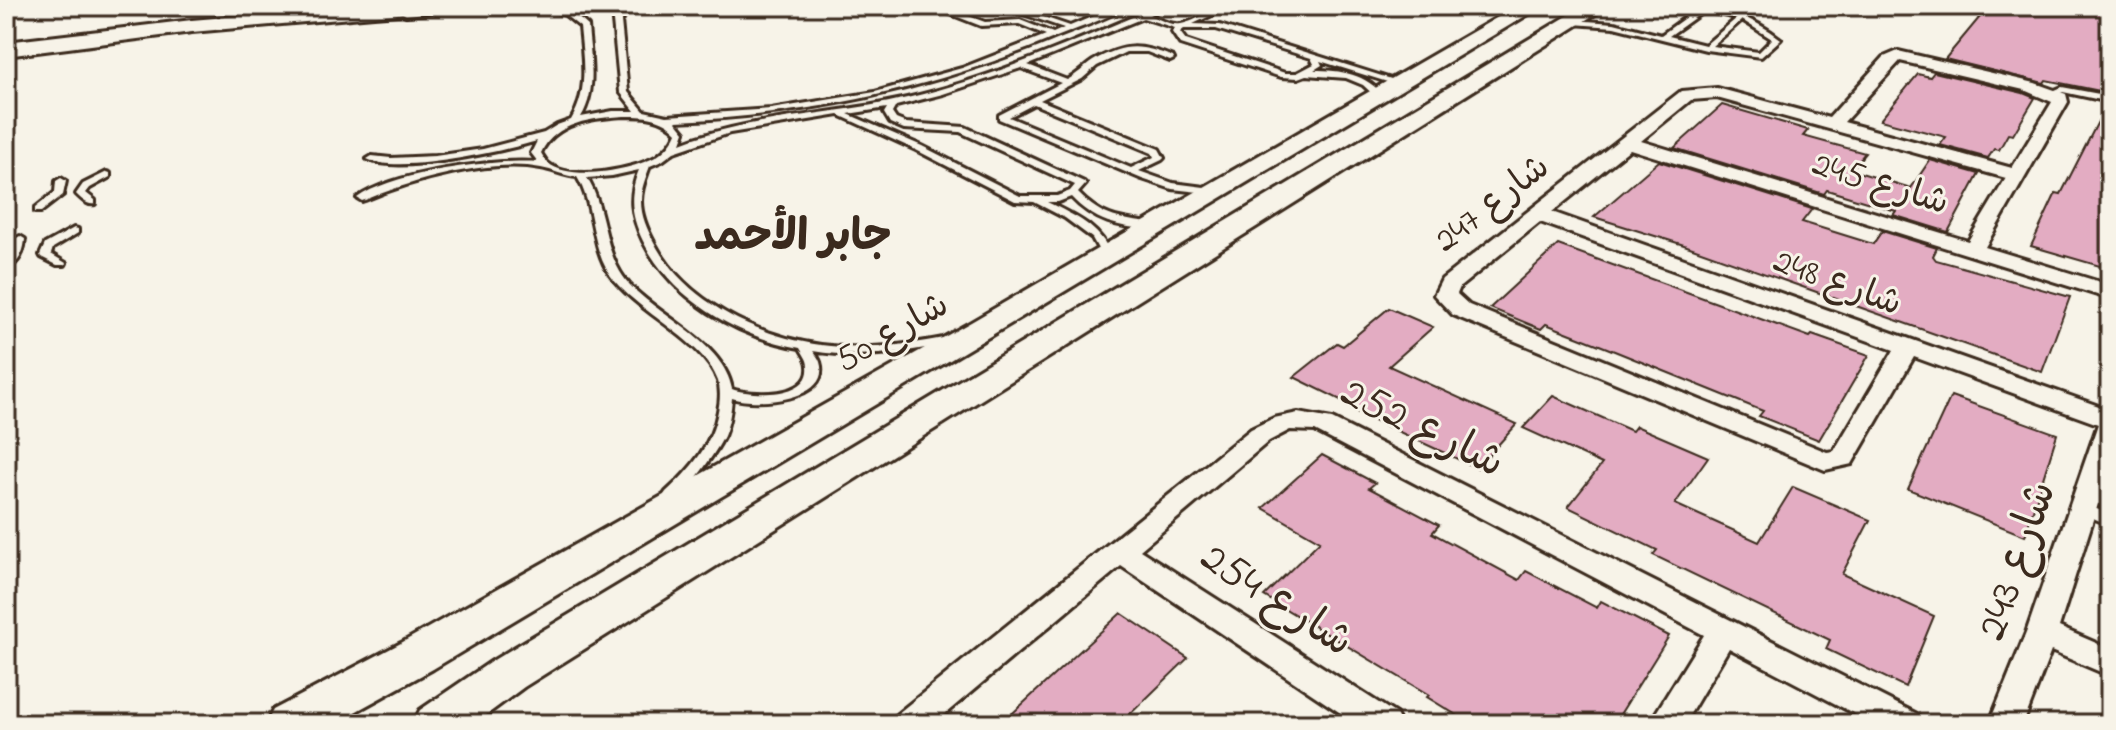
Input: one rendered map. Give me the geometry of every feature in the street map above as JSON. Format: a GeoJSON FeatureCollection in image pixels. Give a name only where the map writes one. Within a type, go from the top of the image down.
{"type":"FeatureCollection","features":[{"type":"Feature","properties":{"kind":"main road"},"geometry":{"type":"LineString","coordinates":[[6,35],[286,6]]}},
{"type":"Feature","properties":{"kind":"main road"},"geometry":{"type":"LineString","coordinates":[[6,49],[420,6]]}},
{"type":"Feature","properties":{"kind":"main road","name":"شارع 50"},"geometry":{"type":"LineString","coordinates":[[290,724],[417,656],[983,329],[1390,89],[1521,8]]}},
{"type":"Feature","properties":{"kind":"main road"},"geometry":{"type":"LineString","coordinates":[[437,724],[508,674],[1586,14]]}},
{"type":"Feature","properties":{"kind":"street"},"geometry":{"type":"LineString","coordinates":[[1833,124],[1890,60],[1898,56],[2052,93],[2060,98],[1973,250]]}},
{"type":"Feature","properties":{"kind":"street","name":"شارع 247"},"geometry":{"type":"LineString","coordinates":[[1908,346],[1843,458],[1825,461],[1461,310],[1445,295],[1450,284],[1687,95],[1696,93],[1717,93],[2018,175]]}},
{"type":"Feature","properties":{"kind":"street","name":"شارع 245"},"geometry":{"type":"LineString","coordinates":[[1629,143],[2110,292]]}},
{"type":"Feature","properties":{"kind":"street","name":"شارع 248"},"geometry":{"type":"LineString","coordinates":[[1540,215],[2110,419]]}},
{"type":"Feature","properties":{"kind":"street","name":"شارع 252"},"geometry":{"type":"LineString","coordinates":[[909,724],[1260,435],[1275,425],[1306,421],[1323,425],[1905,724]]}},
{"type":"Feature","properties":{"kind":"street","name":"شارع 243"},"geometry":{"type":"LineString","coordinates":[[2006,724],[2098,507],[2110,425]]}},
{"type":"Feature","properties":{"kind":"street","name":"شارع 254"},"geometry":{"type":"LineString","coordinates":[[1120,551],[1384,724]]}},
{"type":"Feature","properties":{"kind":"street"},"geometry":{"type":"LineString","coordinates":[[1666,724],[1722,632]]}},
{"type":"Feature","properties":{"kind":"street"},"geometry":{"type":"LineString","coordinates":[[2042,633],[2110,663]]}},
{"type":"Feature","properties":{"kind":"lane"},"geometry":{"type":"LineString","coordinates":[[247,22],[279,23],[477,6]]}},
{"type":"Feature","properties":{"kind":"lane"},"geometry":{"type":"LineString","coordinates":[[542,6],[568,13],[584,26],[588,96],[585,108],[574,122]]}},
{"type":"Feature","properties":{"kind":"lane"},"geometry":{"type":"LineString","coordinates":[[568,13],[580,6]]}},
{"type":"Feature","properties":{"kind":"lane"},"geometry":{"type":"LineString","coordinates":[[934,6],[984,24],[1012,21],[1036,26],[1052,35]]}},
{"type":"Feature","properties":{"kind":"lane"},"geometry":{"type":"LineString","coordinates":[[1004,6],[1070,28]]}},
{"type":"Feature","properties":{"kind":"lane"},"geometry":{"type":"LineString","coordinates":[[372,159],[421,160],[507,146],[549,135],[574,122],[607,114],[641,113],[667,119],[709,118],[898,88],[983,63],[1124,6]]}},
{"type":"Feature","properties":{"kind":"lane"},"geometry":{"type":"LineString","coordinates":[[362,198],[418,177],[516,163],[542,165],[580,175],[614,173],[646,165],[673,149],[728,132],[841,114],[951,90],[1165,6]]}},
{"type":"Feature","properties":{"kind":"lane"},"geometry":{"type":"LineString","coordinates":[[1177,37],[1176,32],[1181,27],[1227,6]]}},
{"type":"Feature","properties":{"kind":"lane"},"geometry":{"type":"LineString","coordinates":[[627,7],[617,21],[624,92],[641,113]]}},
{"type":"Feature","properties":{"kind":"lane"},"geometry":{"type":"LineString","coordinates":[[1586,14],[1605,23],[1706,48],[1753,55],[1763,54],[1777,39],[1742,17],[1701,7],[1663,37]]}},
{"type":"Feature","properties":{"kind":"lane"},"geometry":{"type":"LineString","coordinates":[[1012,21],[1019,17],[1019,11]]}},
{"type":"Feature","properties":{"kind":"lane"},"geometry":{"type":"LineString","coordinates":[[1212,13],[1213,24],[1217,27]]}},
{"type":"Feature","properties":{"kind":"lane"},"geometry":{"type":"LineString","coordinates":[[1142,15],[1163,24],[1181,27],[1217,27],[1315,59],[1390,89]]}},
{"type":"Feature","properties":{"kind":"lane"},"geometry":{"type":"LineString","coordinates":[[1706,48],[1742,17]]}},
{"type":"Feature","properties":{"kind":"lane"},"geometry":{"type":"LineString","coordinates":[[1127,22],[1284,75],[1347,75],[1374,88],[1390,89]]}},
{"type":"Feature","properties":{"kind":"lane"},"geometry":{"type":"LineString","coordinates":[[1170,59],[1148,50],[1125,50],[1094,64],[1067,83],[1002,117],[1172,186],[1217,191]]}},
{"type":"Feature","properties":{"kind":"lane"},"geometry":{"type":"LineString","coordinates":[[1305,73],[1318,65],[1315,59]]}},
{"type":"Feature","properties":{"kind":"lane"},"geometry":{"type":"LineString","coordinates":[[1021,65],[1067,83]]}},
{"type":"Feature","properties":{"kind":"lane"},"geometry":{"type":"LineString","coordinates":[[2052,93],[2062,89],[2110,99]]}},
{"type":"Feature","properties":{"kind":"lane"},"geometry":{"type":"LineString","coordinates":[[1032,100],[1156,151],[1159,158],[1132,171]]}},
{"type":"Feature","properties":{"kind":"lane"},"geometry":{"type":"LineString","coordinates":[[841,114],[919,148],[1018,199],[1058,199],[1073,193],[1081,184],[962,129],[921,129],[898,124],[888,113],[893,104]]}},
{"type":"Feature","properties":{"kind":"lane"},"geometry":{"type":"LineString","coordinates":[[667,119],[681,132],[673,149]]}},
{"type":"Feature","properties":{"kind":"lane"},"geometry":{"type":"LineString","coordinates":[[919,148],[918,138],[940,128]]}},
{"type":"Feature","properties":{"kind":"lane"},"geometry":{"type":"LineString","coordinates":[[542,165],[536,153],[549,135]]}},
{"type":"Feature","properties":{"kind":"lane"},"geometry":{"type":"LineString","coordinates":[[646,165],[637,184],[634,204],[640,225],[658,259],[673,277],[733,323],[754,333],[805,347],[834,350],[896,349],[956,338],[983,329]]}},
{"type":"Feature","properties":{"kind":"lane"},"geometry":{"type":"LineString","coordinates":[[92,202],[81,194],[86,186],[107,175]]}},
{"type":"Feature","properties":{"kind":"lane"},"geometry":{"type":"LineString","coordinates":[[580,175],[592,196],[598,240],[614,272],[640,303],[704,353],[723,377],[727,392],[723,426],[712,447],[678,489],[630,531]]}},
{"type":"Feature","properties":{"kind":"lane"},"geometry":{"type":"LineString","coordinates":[[38,210],[60,193],[61,181]]}},
{"type":"Feature","properties":{"kind":"lane"},"geometry":{"type":"LineString","coordinates":[[1073,193],[1086,208],[1102,218],[1123,224],[1158,226]]}},
{"type":"Feature","properties":{"kind":"lane"},"geometry":{"type":"LineString","coordinates":[[1038,201],[1082,224],[1099,237],[1107,256]]}},
{"type":"Feature","properties":{"kind":"lane"},"geometry":{"type":"LineString","coordinates":[[61,263],[45,255],[49,246],[74,231]]}},
{"type":"Feature","properties":{"kind":"lane"},"geometry":{"type":"LineString","coordinates":[[6,266],[19,252],[20,239]]}},
{"type":"Feature","properties":{"kind":"lane"},"geometry":{"type":"LineString","coordinates":[[727,392],[765,400],[783,398],[804,387],[813,377],[816,365],[815,358],[805,347]]}},
{"type":"Feature","properties":{"kind":"building"},"geometry":{"type":"Polygon","coordinates":[[[1989,6],[2096,6],[2110,9],[2110,93],[2046,80],[2044,83],[1945,59],[1989,6]]]}},
{"type":"Feature","properties":{"kind":"building"},"geometry":{"type":"Polygon","coordinates":[[[1934,72],[2035,98],[2013,135],[2008,134],[1999,150],[1994,149],[1988,158],[1940,145],[1946,137],[1880,120],[1918,74],[1930,77],[1934,72]]]}},
{"type":"Feature","properties":{"kind":"building"},"geometry":{"type":"Polygon","coordinates":[[[2107,104],[2110,105],[2110,269],[2031,246],[2056,193],[2061,194],[2107,104]]]}},
{"type":"Feature","properties":{"kind":"building"},"geometry":{"type":"Polygon","coordinates":[[[1722,105],[1808,130],[1803,136],[1865,153],[1851,170],[1911,188],[1930,160],[1979,174],[1948,232],[1893,215],[1896,211],[1827,190],[1824,194],[1674,148],[1722,105]]]}},
{"type":"Feature","properties":{"kind":"building"},"geometry":{"type":"Polygon","coordinates":[[[1659,161],[1812,209],[1802,222],[1873,244],[1882,231],[1937,248],[1933,256],[1936,260],[2070,297],[2042,372],[1684,245],[1594,217],[1659,161]]]}},
{"type":"Feature","properties":{"kind":"building"},"geometry":{"type":"Polygon","coordinates":[[[1558,245],[1810,337],[1812,335],[1869,355],[1819,440],[1759,416],[1763,411],[1607,348],[1546,324],[1541,329],[1490,308],[1558,245]]]}},
{"type":"Feature","properties":{"kind":"building"},"geometry":{"type":"Polygon","coordinates":[[[1389,308],[1433,327],[1389,366],[1517,424],[1477,468],[1352,410],[1355,407],[1294,377],[1337,343],[1343,346],[1389,308]]]}},
{"type":"Feature","properties":{"kind":"building"},"geometry":{"type":"Polygon","coordinates":[[[1553,396],[1632,431],[1636,426],[1708,457],[1675,504],[1759,542],[1793,487],[1870,520],[1842,574],[1934,616],[1905,687],[1826,649],[1830,640],[1653,555],[1657,550],[1568,507],[1602,464],[1523,428],[1553,396]]]}},
{"type":"Feature","properties":{"kind":"building"},"geometry":{"type":"Polygon","coordinates":[[[1951,396],[2057,434],[2025,536],[1908,489],[1951,396]]]}},
{"type":"Feature","properties":{"kind":"building"},"geometry":{"type":"Polygon","coordinates":[[[1322,455],[1375,483],[1369,488],[1439,525],[1432,533],[1519,580],[1526,571],[1597,608],[1601,601],[1669,636],[1614,724],[1471,724],[1427,697],[1429,695],[1264,596],[1320,541],[1263,508],[1322,455]]]}},
{"type":"Feature","properties":{"kind":"building"},"geometry":{"type":"Polygon","coordinates":[[[1121,613],[1188,658],[1120,724],[1001,724],[1121,613]]]}},
{"type":"Feature","properties":{"kind":"district","name":"جابر الأحمد"},"geometry":{"type":"Point","coordinates":[793,238]}}]}
